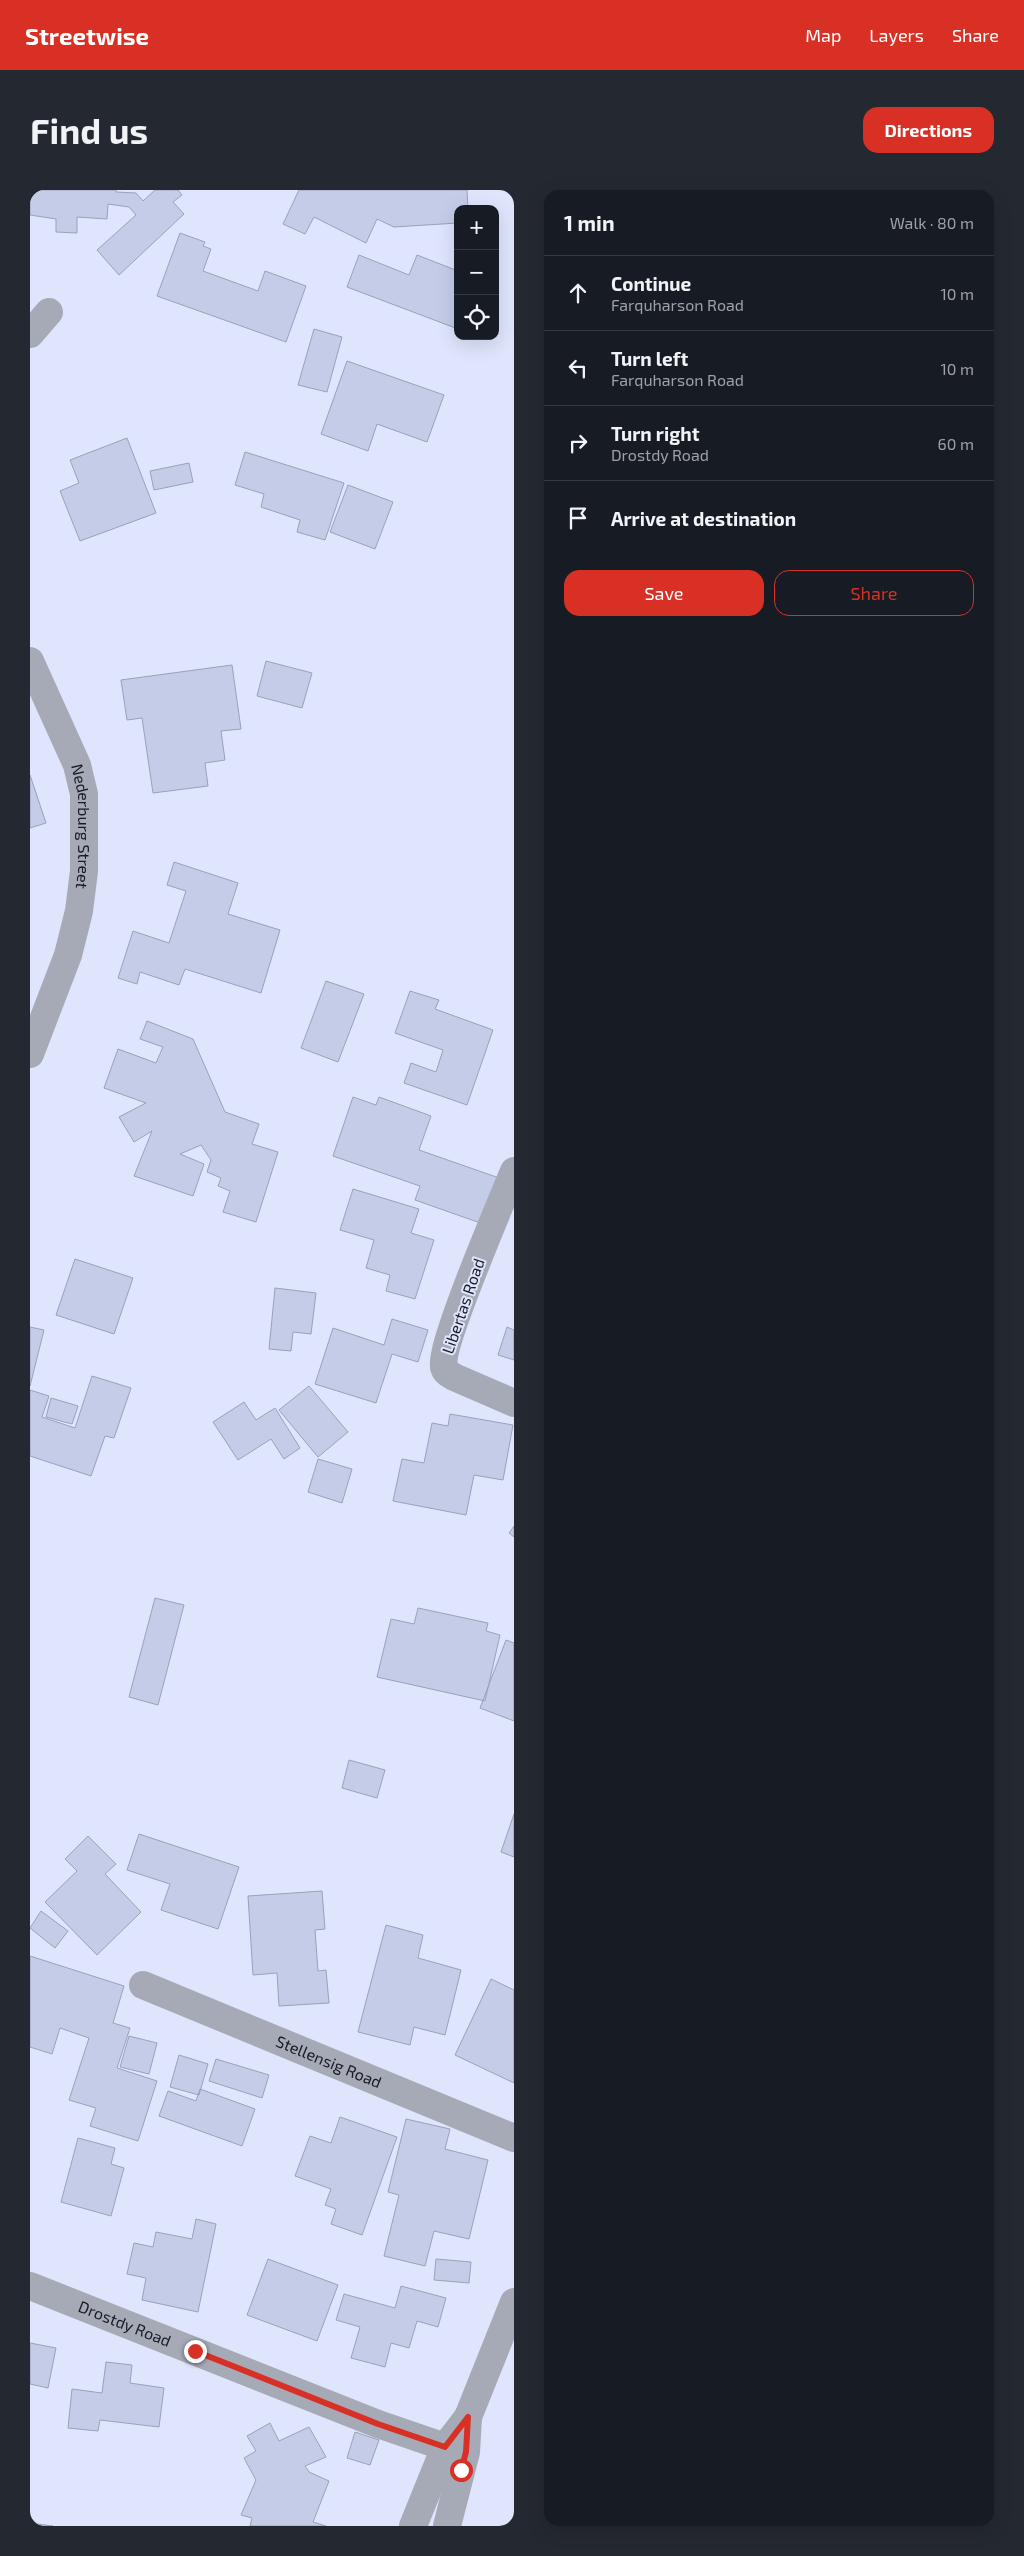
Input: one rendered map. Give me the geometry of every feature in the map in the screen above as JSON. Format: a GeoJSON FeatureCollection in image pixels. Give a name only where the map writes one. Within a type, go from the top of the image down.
{"type":"FeatureCollection","features":[{"type":"Feature","properties":{"kind":"street"},"geometry":{"type":"LineString","coordinates":[[30,334],[49,312]]}},
{"type":"Feature","properties":{"kind":"street","name":"Nederburg Street"},"geometry":{"type":"LineString","coordinates":[[30,660],[77,765],[84,794],[84,871],[79,911],[68,954],[30,1054]]}},
{"type":"Feature","properties":{"kind":"street","name":"Libertas Road"},"geometry":{"type":"LineString","coordinates":[[514,1171],[451,1332],[443,1366],[446,1373],[514,1403]]}},
{"type":"Feature","properties":{"kind":"street","name":"Stellensig Road"},"geometry":{"type":"LineString","coordinates":[[143,1985],[514,2138]]}},
{"type":"Feature","properties":{"kind":"street","name":"Drostdy Road"},"geometry":{"type":"LineString","coordinates":[[30,2286],[378,2424],[445,2447]]}},
{"type":"Feature","properties":{"kind":"street"},"geometry":{"type":"LineString","coordinates":[[413,2526],[445,2447],[468,2417],[514,2302]]}},
{"type":"Feature","properties":{"kind":"street"},"geometry":{"type":"LineString","coordinates":[[447,2526],[466,2452],[468,2417]]}},
{"type":"Feature","properties":{"kind":"building"},"geometry":{"type":"Polygon","coordinates":[[[30,190],[116,190],[116,192],[136,193],[143,201],[155,190],[178,190],[182,195],[173,202],[184,214],[119,275],[97,250],[136,215],[129,207],[108,204],[107,219],[77,217],[77,233],[56,232],[56,219],[30,215],[30,190]]]}},
{"type":"Feature","properties":{"kind":"building"},"geometry":{"type":"Polygon","coordinates":[[[299,190],[467,190],[468,205],[454,205],[454,223],[394,227],[377,219],[366,243],[314,217],[305,234],[283,224],[299,190]]]}},
{"type":"Feature","properties":{"kind":"building"},"geometry":{"type":"Polygon","coordinates":[[[180,233],[205,242],[203,246],[211,249],[203,271],[258,291],[265,271],[306,286],[286,342],[157,296],[180,233]]]}},
{"type":"Feature","properties":{"kind":"building"},"geometry":{"type":"Polygon","coordinates":[[[359,255],[409,275],[417,255],[454,269],[454,327],[347,287],[359,255]]]}},
{"type":"Feature","properties":{"kind":"building"},"geometry":{"type":"Polygon","coordinates":[[[314,329],[342,337],[327,392],[298,385],[314,329]]]}},
{"type":"Feature","properties":{"kind":"building"},"geometry":{"type":"Polygon","coordinates":[[[347,361],[444,395],[427,442],[377,424],[368,451],[321,434],[347,361]]]}},
{"type":"Feature","properties":{"kind":"building"},"geometry":{"type":"Polygon","coordinates":[[[127,438],[156,513],[80,541],[60,491],[79,483],[70,460],[127,438]]]}},
{"type":"Feature","properties":{"kind":"building"},"geometry":{"type":"Polygon","coordinates":[[[245,452],[344,483],[325,540],[297,532],[300,520],[261,507],[264,494],[235,485],[245,452]]]}},
{"type":"Feature","properties":{"kind":"building"},"geometry":{"type":"Polygon","coordinates":[[[189,463],[193,482],[154,490],[150,471],[189,463]]]}},
{"type":"Feature","properties":{"kind":"building"},"geometry":{"type":"Polygon","coordinates":[[[348,485],[393,502],[375,549],[330,532],[348,485]]]}},
{"type":"Feature","properties":{"kind":"building"},"geometry":{"type":"Polygon","coordinates":[[[266,661],[312,673],[302,708],[257,696],[266,661]]]}},
{"type":"Feature","properties":{"kind":"building"},"geometry":{"type":"Polygon","coordinates":[[[232,665],[241,729],[221,731],[225,760],[205,763],[208,786],[153,793],[142,718],[127,720],[121,680],[232,665]]]}},
{"type":"Feature","properties":{"kind":"building"},"geometry":{"type":"Polygon","coordinates":[[[30,775],[46,823],[30,828],[30,775]]]}},
{"type":"Feature","properties":{"kind":"building"},"geometry":{"type":"Polygon","coordinates":[[[174,862],[238,883],[228,914],[280,930],[261,993],[185,969],[179,985],[140,972],[137,984],[118,978],[133,931],[169,943],[186,891],[167,885],[174,862]]]}},
{"type":"Feature","properties":{"kind":"building"},"geometry":{"type":"Polygon","coordinates":[[[326,981],[364,994],[338,1062],[301,1048],[326,981]]]}},
{"type":"Feature","properties":{"kind":"building"},"geometry":{"type":"Polygon","coordinates":[[[410,991],[439,1000],[435,1009],[493,1030],[467,1105],[404,1083],[411,1063],[436,1072],[443,1050],[395,1033],[410,991]]]}},
{"type":"Feature","properties":{"kind":"building"},"geometry":{"type":"Polygon","coordinates":[[[147,1021],[193,1039],[225,1112],[259,1124],[252,1144],[278,1152],[256,1222],[223,1212],[230,1191],[218,1186],[221,1178],[207,1172],[211,1160],[201,1145],[180,1154],[204,1164],[193,1196],[134,1176],[152,1131],[134,1142],[119,1117],[146,1103],[104,1088],[118,1049],[156,1063],[163,1047],[140,1039],[147,1021]]]}},
{"type":"Feature","properties":{"kind":"building"},"geometry":{"type":"Polygon","coordinates":[[[353,1097],[376,1105],[379,1097],[431,1116],[419,1150],[502,1179],[486,1225],[415,1200],[420,1186],[333,1156],[353,1097]]]}},
{"type":"Feature","properties":{"kind":"building"},"geometry":{"type":"Polygon","coordinates":[[[353,1189],[419,1209],[411,1233],[434,1240],[415,1299],[386,1291],[390,1275],[366,1268],[374,1240],[340,1230],[353,1189]]]}},
{"type":"Feature","properties":{"kind":"building"},"geometry":{"type":"Polygon","coordinates":[[[75,1259],[133,1278],[114,1334],[56,1315],[75,1259]]]}},
{"type":"Feature","properties":{"kind":"building"},"geometry":{"type":"Polygon","coordinates":[[[275,1288],[316,1293],[311,1334],[293,1332],[291,1351],[269,1349],[275,1288]]]}},
{"type":"Feature","properties":{"kind":"building"},"geometry":{"type":"Polygon","coordinates":[[[392,1319],[428,1330],[418,1362],[392,1354],[376,1403],[315,1384],[333,1328],[384,1345],[392,1319]]]}},
{"type":"Feature","properties":{"kind":"building"},"geometry":{"type":"Polygon","coordinates":[[[30,1327],[44,1330],[30,1386],[30,1327]]]}},
{"type":"Feature","properties":{"kind":"building"},"geometry":{"type":"Polygon","coordinates":[[[507,1327],[514,1330],[514,1360],[498,1355],[507,1327]]]}},
{"type":"Feature","properties":{"kind":"building"},"geometry":{"type":"Polygon","coordinates":[[[92,1376],[131,1388],[114,1438],[105,1436],[91,1476],[30,1456],[30,1390],[49,1396],[42,1417],[75,1428],[92,1376]]]}},
{"type":"Feature","properties":{"kind":"building"},"geometry":{"type":"Polygon","coordinates":[[[309,1386],[348,1432],[318,1457],[279,1410],[309,1386]]]}},
{"type":"Feature","properties":{"kind":"building"},"geometry":{"type":"Polygon","coordinates":[[[51,1398],[78,1406],[72,1424],[46,1417],[51,1398]]]}},
{"type":"Feature","properties":{"kind":"building"},"geometry":{"type":"Polygon","coordinates":[[[244,1402],[256,1420],[275,1408],[300,1448],[284,1459],[271,1439],[238,1460],[213,1422],[244,1402]]]}},
{"type":"Feature","properties":{"kind":"building"},"geometry":{"type":"Polygon","coordinates":[[[450,1414],[513,1425],[503,1480],[474,1475],[466,1515],[393,1501],[402,1459],[424,1463],[432,1423],[448,1426],[450,1414]]]}},
{"type":"Feature","properties":{"kind":"building"},"geometry":{"type":"Polygon","coordinates":[[[318,1459],[352,1469],[342,1503],[308,1492],[318,1459]]]}},
{"type":"Feature","properties":{"kind":"building"},"geometry":{"type":"Polygon","coordinates":[[[514,1526],[514,1537],[509,1533],[514,1526]]]}},
{"type":"Feature","properties":{"kind":"building"},"geometry":{"type":"Polygon","coordinates":[[[155,1598],[184,1605],[158,1705],[129,1697],[155,1598]]]}},
{"type":"Feature","properties":{"kind":"building"},"geometry":{"type":"Polygon","coordinates":[[[418,1608],[488,1623],[486,1631],[500,1635],[485,1701],[377,1677],[391,1619],[414,1624],[418,1608]]]}},
{"type":"Feature","properties":{"kind":"building"},"geometry":{"type":"Polygon","coordinates":[[[506,1640],[514,1643],[514,1721],[480,1708],[506,1640]]]}},
{"type":"Feature","properties":{"kind":"building"},"geometry":{"type":"Polygon","coordinates":[[[349,1760],[385,1770],[377,1798],[342,1788],[349,1760]]]}},
{"type":"Feature","properties":{"kind":"building"},"geometry":{"type":"Polygon","coordinates":[[[514,1814],[514,1857],[501,1852],[514,1814]]]}},
{"type":"Feature","properties":{"kind":"building"},"geometry":{"type":"Polygon","coordinates":[[[139,1834],[239,1867],[218,1929],[161,1910],[170,1884],[127,1870],[139,1834]]]}},
{"type":"Feature","properties":{"kind":"building"},"geometry":{"type":"Polygon","coordinates":[[[88,1836],[116,1864],[105,1874],[141,1912],[97,1955],[45,1902],[77,1871],[65,1859],[88,1836]]]}},
{"type":"Feature","properties":{"kind":"building"},"geometry":{"type":"Polygon","coordinates":[[[322,1891],[325,1929],[315,1930],[318,1971],[326,1970],[329,2003],[279,2006],[277,1973],[253,1975],[248,1896],[322,1891]]]}},
{"type":"Feature","properties":{"kind":"building"},"geometry":{"type":"Polygon","coordinates":[[[41,1911],[68,1931],[55,1948],[30,1928],[41,1911]]]}},
{"type":"Feature","properties":{"kind":"building"},"geometry":{"type":"Polygon","coordinates":[[[386,1925],[423,1935],[418,1958],[461,1970],[445,2035],[414,2027],[410,2045],[358,2032],[386,1925]]]}},
{"type":"Feature","properties":{"kind":"building"},"geometry":{"type":"Polygon","coordinates":[[[30,1956],[124,1986],[113,2023],[130,2028],[117,2068],[157,2081],[138,2141],[90,2126],[96,2108],[69,2100],[89,2038],[60,2028],[52,2054],[30,2047],[30,1956]]]}},
{"type":"Feature","properties":{"kind":"building"},"geometry":{"type":"Polygon","coordinates":[[[491,1979],[514,1990],[514,2083],[455,2055],[491,1979]]]}},
{"type":"Feature","properties":{"kind":"building"},"geometry":{"type":"Polygon","coordinates":[[[129,2036],[157,2043],[149,2074],[120,2067],[129,2036]]]}},
{"type":"Feature","properties":{"kind":"building"},"geometry":{"type":"Polygon","coordinates":[[[179,2055],[208,2064],[199,2095],[170,2087],[179,2055]]]}},
{"type":"Feature","properties":{"kind":"building"},"geometry":{"type":"Polygon","coordinates":[[[216,2059],[269,2075],[262,2098],[209,2081],[216,2059]]]}},
{"type":"Feature","properties":{"kind":"building"},"geometry":{"type":"Polygon","coordinates":[[[200,2089],[255,2109],[242,2146],[159,2116],[168,2091],[196,2101],[200,2089]]]}},
{"type":"Feature","properties":{"kind":"building"},"geometry":{"type":"Polygon","coordinates":[[[340,2117],[397,2137],[362,2235],[331,2224],[336,2209],[325,2205],[331,2189],[295,2176],[310,2136],[331,2143],[340,2117]]]}},
{"type":"Feature","properties":{"kind":"building"},"geometry":{"type":"Polygon","coordinates":[[[406,2119],[450,2129],[445,2149],[488,2160],[469,2239],[434,2231],[425,2266],[384,2256],[399,2195],[388,2192],[406,2119]]]}},
{"type":"Feature","properties":{"kind":"building"},"geometry":{"type":"Polygon","coordinates":[[[78,2138],[115,2148],[111,2164],[124,2168],[111,2216],[61,2202],[78,2138]]]}},
{"type":"Feature","properties":{"kind":"building"},"geometry":{"type":"Polygon","coordinates":[[[196,2219],[216,2224],[198,2312],[142,2300],[146,2278],[127,2274],[134,2243],[153,2247],[156,2232],[192,2239],[196,2219]]]}},
{"type":"Feature","properties":{"kind":"building"},"geometry":{"type":"Polygon","coordinates":[[[268,2259],[338,2285],[317,2341],[247,2315],[268,2259]]]}},
{"type":"Feature","properties":{"kind":"building"},"geometry":{"type":"Polygon","coordinates":[[[436,2259],[471,2262],[469,2283],[434,2280],[436,2259]]]}},
{"type":"Feature","properties":{"kind":"building"},"geometry":{"type":"Polygon","coordinates":[[[401,2286],[446,2298],[438,2327],[417,2321],[409,2348],[391,2343],[385,2367],[351,2358],[360,2327],[336,2320],[344,2294],[395,2308],[401,2286]]]}},
{"type":"Feature","properties":{"kind":"building"},"geometry":{"type":"Polygon","coordinates":[[[30,2343],[56,2348],[48,2388],[30,2384],[30,2343]]]}},
{"type":"Feature","properties":{"kind":"building"},"geometry":{"type":"Polygon","coordinates":[[[106,2362],[132,2365],[130,2383],[164,2388],[159,2427],[100,2420],[98,2431],[68,2428],[72,2389],[102,2393],[106,2362]]]}},
{"type":"Feature","properties":{"kind":"building"},"geometry":{"type":"Polygon","coordinates":[[[270,2423],[279,2441],[309,2427],[326,2457],[305,2466],[309,2472],[329,2481],[313,2522],[326,2526],[250,2526],[252,2518],[241,2515],[256,2480],[244,2458],[256,2451],[247,2436],[270,2423]]]}},
{"type":"Feature","properties":{"kind":"building"},"geometry":{"type":"Polygon","coordinates":[[[355,2432],[379,2440],[370,2465],[347,2458],[355,2432]]]}},
{"type":"Feature","properties":{"kind":"building"},"geometry":{"type":"Polygon","coordinates":[[[30,2523],[53,2526],[30,2526],[30,2523]]]}},
{"type":"Feature","properties":{"kind":"route"},"geometry":{"type":"LineString","coordinates":[[195,2351],[378,2424],[445,2447],[468,2417],[466,2452],[461,2470]]}}]}
